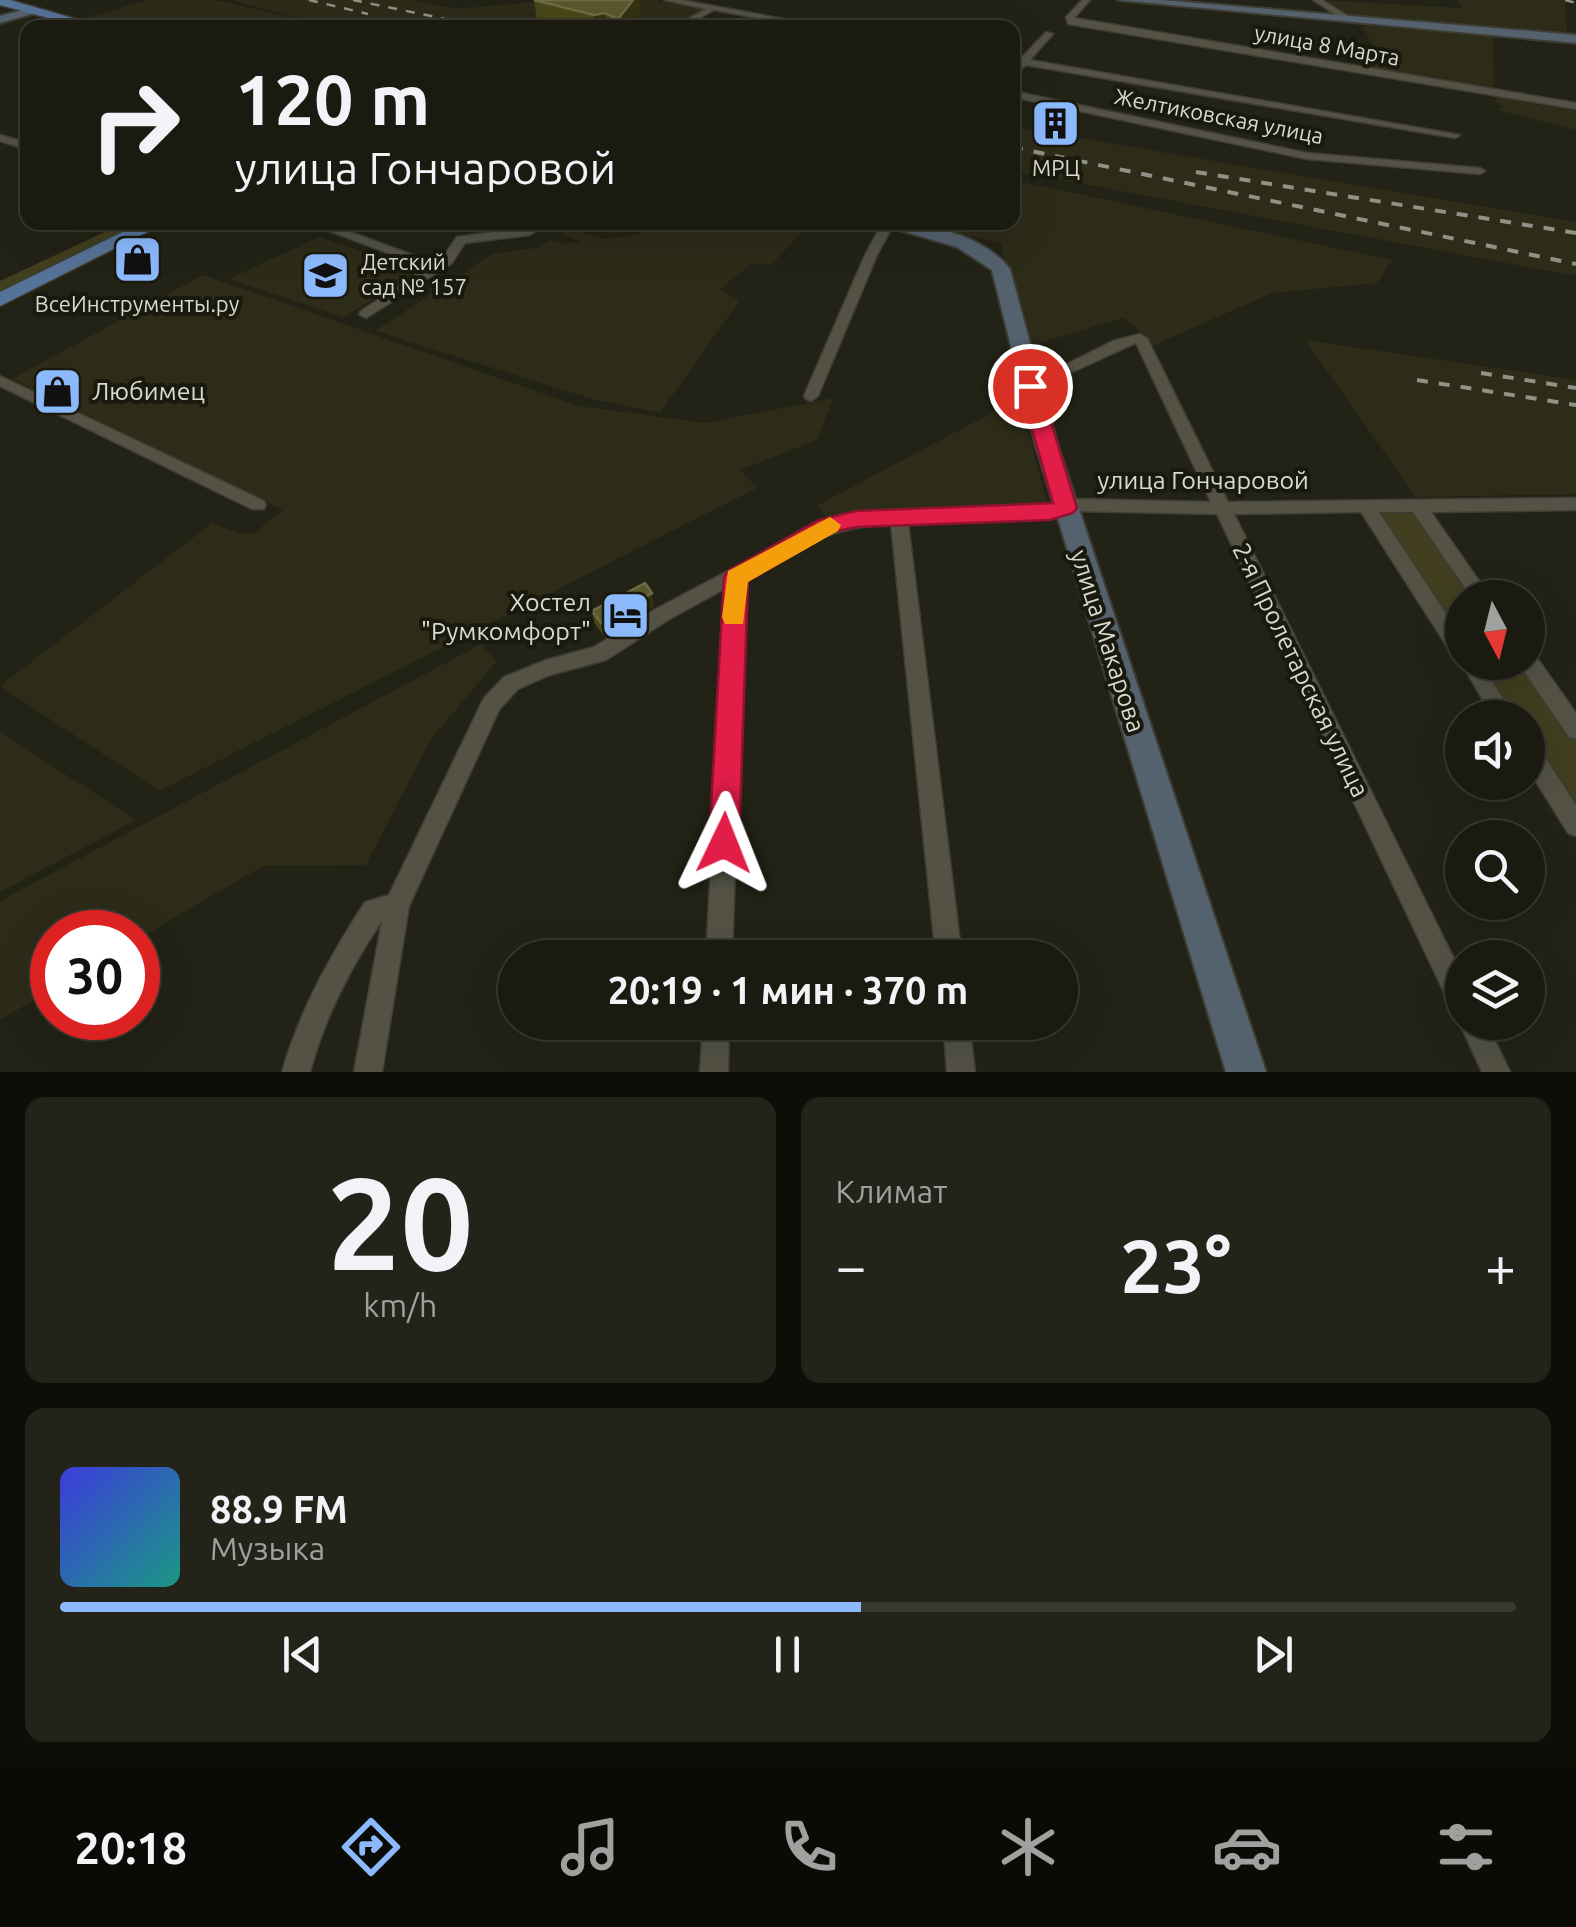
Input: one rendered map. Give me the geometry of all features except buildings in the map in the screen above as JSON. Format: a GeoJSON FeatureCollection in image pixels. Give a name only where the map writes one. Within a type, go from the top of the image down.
{"type":"FeatureCollection","features":[{"type":"Feature","properties":{"kind":"main road"},"geometry":{"type":"LineString","coordinates":[[1123,0],[1576,39]]}},
{"type":"Feature","properties":{"kind":"main road"},"geometry":{"type":"LineString","coordinates":[[0,1],[71,20]]}},
{"type":"Feature","properties":{"kind":"main road"},"geometry":{"type":"LineString","coordinates":[[0,20],[34,10]]}},
{"type":"Feature","properties":{"kind":"main road"},"geometry":{"type":"LineString","coordinates":[[0,300],[142,230]]}},
{"type":"Feature","properties":{"kind":"main road","name":"улица Макарова"},"geometry":{"type":"LineString","coordinates":[[911,230],[975,248],[1001,268],[1066,508],[1246,1072]]}},
{"type":"Feature","properties":{"kind":"street"},"geometry":{"type":"LineString","coordinates":[[668,0],[782,20]]}},
{"type":"Feature","properties":{"kind":"street","name":"улица 8 Марта"},"geometry":{"type":"LineString","coordinates":[[1086,0],[1071,21],[1576,106]]}},
{"type":"Feature","properties":{"kind":"street"},"geometry":{"type":"LineString","coordinates":[[1317,0],[1350,20]]}},
{"type":"Feature","properties":{"kind":"street"},"geometry":{"type":"LineString","coordinates":[[690,20],[713,8]]}},
{"type":"Feature","properties":{"kind":"street"},"geometry":{"type":"LineString","coordinates":[[1020,63],[1049,34]]}},
{"type":"Feature","properties":{"kind":"street"},"geometry":{"type":"LineString","coordinates":[[1020,63],[1455,135]]}},
{"type":"Feature","properties":{"kind":"street","name":"Желтиковская улица"},"geometry":{"type":"LineString","coordinates":[[1020,96],[1307,156],[1480,171]]}},
{"type":"Feature","properties":{"kind":"street"},"geometry":{"type":"LineString","coordinates":[[334,230],[436,267]]}},
{"type":"Feature","properties":{"kind":"street"},"geometry":{"type":"LineString","coordinates":[[366,314],[448,260],[461,240],[530,230]]}},
{"type":"Feature","properties":{"kind":"street"},"geometry":{"type":"LineString","coordinates":[[812,396],[883,230]]}},
{"type":"Feature","properties":{"kind":"street","name":"2-я Пролетарская улица"},"geometry":{"type":"LineString","coordinates":[[1030,386],[1118,344],[1140,338],[1445,967]]}},
{"type":"Feature","properties":{"kind":"street"},"geometry":{"type":"LineString","coordinates":[[0,380],[258,505]]}},
{"type":"Feature","properties":{"kind":"street"},"geometry":{"type":"LineString","coordinates":[[1417,504],[1470,580]]}},
{"type":"Feature","properties":{"kind":"street","name":"улица Гончаровой"},"geometry":{"type":"LineString","coordinates":[[397,905],[491,704],[512,683],[546,668],[599,654],[827,526],[899,516],[1050,512],[1066,508],[1576,504]]}},
{"type":"Feature","properties":{"kind":"street"},"geometry":{"type":"LineString","coordinates":[[1365,505],[1445,627]]}},
{"type":"Feature","properties":{"kind":"street"},"geometry":{"type":"LineString","coordinates":[[899,516],[946,940]]}},
{"type":"Feature","properties":{"kind":"street"},"geometry":{"type":"LineString","coordinates":[[720,940],[736,577]]}},
{"type":"Feature","properties":{"kind":"street"},"geometry":{"type":"LineString","coordinates":[[1541,680],[1576,730]]}},
{"type":"Feature","properties":{"kind":"street"},"geometry":{"type":"LineString","coordinates":[[1545,777],[1576,824]]}},
{"type":"Feature","properties":{"kind":"street"},"geometry":{"type":"LineString","coordinates":[[296,1072],[304,1039],[334,970],[374,911],[397,905],[368,1072]]}},
{"type":"Feature","properties":{"kind":"street"},"geometry":{"type":"LineString","coordinates":[[714,1072],[715,1040]]}},
{"type":"Feature","properties":{"kind":"street"},"geometry":{"type":"LineString","coordinates":[[958,1040],[962,1072]]}},
{"type":"Feature","properties":{"kind":"street"},"geometry":{"type":"LineString","coordinates":[[1481,1040],[1496,1072]]}},
{"type":"Feature","properties":{"kind":"shaded area"},"geometry":{"type":"Polygon","coordinates":[[[148,0],[215,0],[305,20],[93,20],[86,18],[148,0]]]}},
{"type":"Feature","properties":{"kind":"shaded area"},"geometry":{"type":"Polygon","coordinates":[[[232,0],[412,0],[456,9],[559,0],[651,0],[706,9],[686,20],[305,20],[232,0]]]}},
{"type":"Feature","properties":{"kind":"shaded area"},"geometry":{"type":"Polygon","coordinates":[[[1321,0],[1462,8],[1458,0],[1565,0],[1567,34],[1348,17],[1321,0]]]}},
{"type":"Feature","properties":{"kind":"shaded area"},"geometry":{"type":"Polygon","coordinates":[[[1363,27],[1493,36],[1494,88],[1374,68],[1375,49],[1363,27]]]}},
{"type":"Feature","properties":{"kind":"shaded area"},"geometry":{"type":"Polygon","coordinates":[[[1496,97],[1576,111],[1576,130],[1497,110],[1503,106],[1495,101],[1496,97]]]}},
{"type":"Feature","properties":{"kind":"shaded area"},"geometry":{"type":"Polygon","coordinates":[[[1020,128],[1576,222],[1576,276],[1020,172],[1020,128]]]}},
{"type":"Feature","properties":{"kind":"shaded area"},"geometry":{"type":"Polygon","coordinates":[[[1020,181],[1392,260],[1377,283],[1272,293],[1152,346],[1146,336],[1123,318],[1025,347],[1001,243],[946,230],[1020,230],[1020,181]]]}},
{"type":"Feature","properties":{"kind":"shaded area"},"geometry":{"type":"Polygon","coordinates":[[[109,230],[129,230],[0,292],[0,281],[109,230]]]}},
{"type":"Feature","properties":{"kind":"shaded area"},"geometry":{"type":"Polygon","coordinates":[[[570,230],[604,239],[645,230],[804,230],[771,265],[751,264],[719,290],[740,300],[660,413],[592,399],[375,331],[492,254],[536,248],[550,240],[563,244],[581,242],[562,235],[570,230]]]}},
{"type":"Feature","properties":{"kind":"shaded area","name":"Детский сад № 157"},"geometry":{"type":"Polygon","coordinates":[[[319,237],[420,271],[344,317],[229,279],[319,237]]]}},
{"type":"Feature","properties":{"kind":"shaded area"},"geometry":{"type":"Polygon","coordinates":[[[203,275],[579,406],[706,423],[833,398],[817,440],[740,470],[757,488],[159,791],[0,686],[212,523],[238,533],[254,533],[283,510],[12,379],[203,275]]]}},
{"type":"Feature","properties":{"kind":"shaded area"},"geometry":{"type":"Polygon","coordinates":[[[1305,340],[1576,380],[1576,494],[1416,497],[1305,340]]]}},
{"type":"Feature","properties":{"kind":"shaded area"},"geometry":{"type":"Polygon","coordinates":[[[1020,398],[1048,507],[894,511],[829,521],[818,505],[1020,398]]]}},
{"type":"Feature","properties":{"kind":"shaded area"},"geometry":{"type":"Polygon","coordinates":[[[1380,511],[1413,513],[1467,580],[1445,580],[1445,620],[1384,524],[1380,511]]]}},
{"type":"Feature","properties":{"kind":"shaded area"},"geometry":{"type":"Polygon","coordinates":[[[481,644],[497,661],[431,739],[366,865],[263,866],[160,926],[160,910],[30,910],[30,1002],[0,1020],[0,901],[481,644]]]}},
{"type":"Feature","properties":{"kind":"shaded area"},"geometry":{"type":"Polygon","coordinates":[[[1485,680],[1536,680],[1576,738],[1576,814],[1545,769],[1545,700],[1498,700],[1485,680]]]}},
{"type":"Feature","properties":{"kind":"shaded area"},"geometry":{"type":"Polygon","coordinates":[[[0,732],[136,820],[0,892],[0,732]]]}},
{"type":"Feature","properties":{"kind":"railway"},"geometry":{"type":"LineString","coordinates":[[309,0],[368,14]]}},
{"type":"Feature","properties":{"kind":"railway"},"geometry":{"type":"LineString","coordinates":[[353,0],[450,20]]}},
{"type":"Feature","properties":{"kind":"railway"},"geometry":{"type":"LineString","coordinates":[[1565,0],[1576,3]]}},
{"type":"Feature","properties":{"kind":"railway"},"geometry":{"type":"LineString","coordinates":[[1020,149],[1576,264]]}},
{"type":"Feature","properties":{"kind":"railway"},"geometry":{"type":"LineString","coordinates":[[1196,172],[1576,233]]}},
{"type":"Feature","properties":{"kind":"railway"},"geometry":{"type":"LineString","coordinates":[[1481,373],[1576,388]]}},
{"type":"Feature","properties":{"kind":"railway"},"geometry":{"type":"LineString","coordinates":[[1417,380],[1576,405]]}},
{"type":"Feature","properties":{"kind":"slow traffic"},"geometry":{"type":"LineString","coordinates":[[734,617],[736,577],[830,525]]}},
{"type":"Feature","properties":{"kind":"place","name":"МРЦ"},"geometry":{"type":"Point","coordinates":[1056,124]}},
{"type":"Feature","properties":{"kind":"place","name":"ВсеИнструменты.ру"},"geometry":{"type":"Point","coordinates":[137,260]}},
{"type":"Feature","properties":{"kind":"place","name":"Детский сад № 157"},"geometry":{"type":"Point","coordinates":[326,275]}},
{"type":"Feature","properties":{"kind":"place","name":"Любимец"},"geometry":{"type":"Point","coordinates":[57,391]}},
{"type":"Feature","properties":{"kind":"place","name":"Хостел \"Румкомфорт\""},"geometry":{"type":"Point","coordinates":[626,616]}},
{"type":"Feature","properties":{"kind":"route"},"geometry":{"type":"LineString","coordinates":[[724,843],[736,577],[827,526],[856,519],[1050,512],[1066,508],[1030,386]]}}]}
